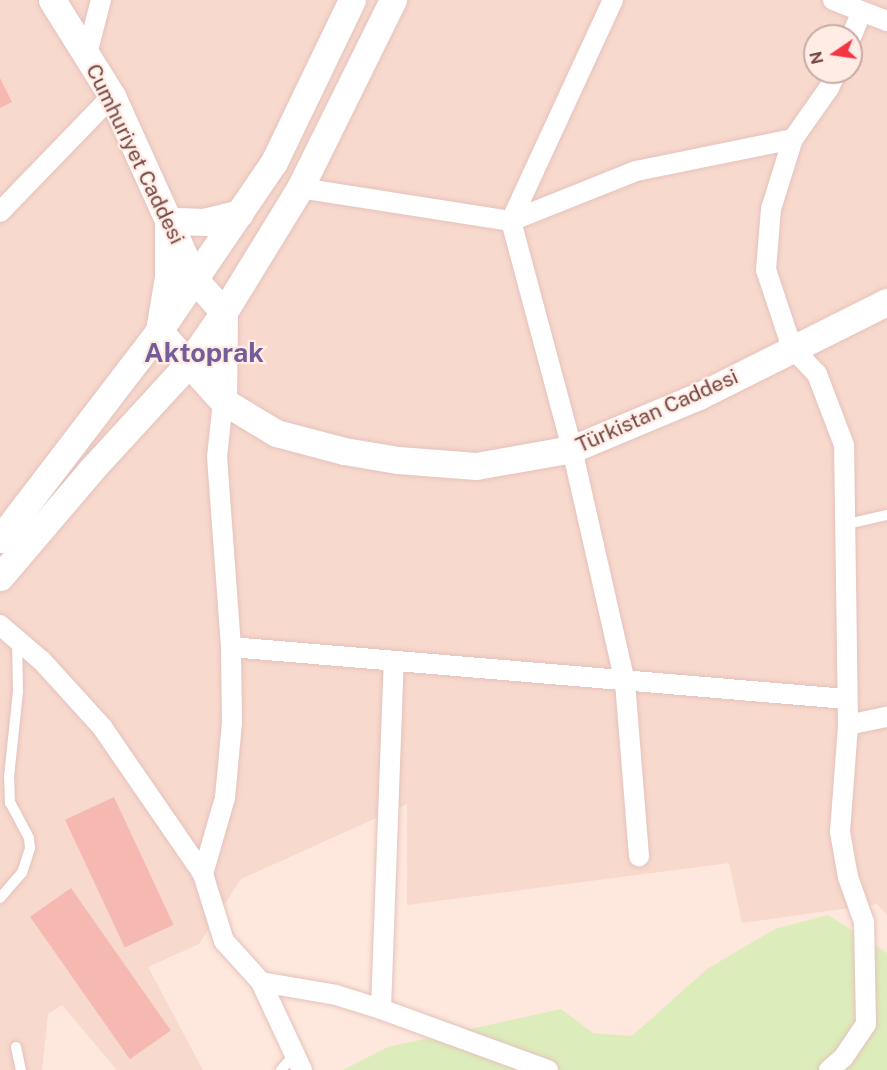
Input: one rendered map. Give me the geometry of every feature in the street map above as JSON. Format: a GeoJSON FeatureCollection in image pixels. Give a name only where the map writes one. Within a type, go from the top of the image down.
{"type":"FeatureCollection","features":[{"type":"Feature","properties":{"kind":"street","name":"Cumhuriyet Caddesi"},"geometry":{"type":"LineString","coordinates":[[52,0],[112,96],[195,280],[224,312]]}},
{"type":"Feature","properties":{"kind":"street"},"geometry":{"type":"LineString","coordinates":[[87,54],[101,0]]}},
{"type":"Feature","properties":{"kind":"street"},"geometry":{"type":"LineString","coordinates":[[1,537],[159,331],[274,162],[352,0]]}},
{"type":"Feature","properties":{"kind":"street"},"geometry":{"type":"LineString","coordinates":[[0,577],[91,470],[188,364],[224,312],[300,188],[393,0]]}},
{"type":"Feature","properties":{"kind":"street"},"geometry":{"type":"LineString","coordinates":[[613,0],[511,221],[572,449],[625,682],[639,856]]}},
{"type":"Feature","properties":{"kind":"street"},"geometry":{"type":"LineString","coordinates":[[833,0],[861,13],[887,21]]}},
{"type":"Feature","properties":{"kind":"street"},"geometry":{"type":"LineString","coordinates":[[856,24],[861,13]]}},
{"type":"Feature","properties":{"kind":"street"},"geometry":{"type":"LineString","coordinates":[[829,1070],[843,1058],[866,1024],[864,922],[848,877],[840,832],[848,725],[847,524],[844,445],[817,374],[792,348],[766,270],[771,208],[793,139],[831,84]]}},
{"type":"Feature","properties":{"kind":"street"},"geometry":{"type":"LineString","coordinates":[[0,212],[112,96]]}},
{"type":"Feature","properties":{"kind":"street"},"geometry":{"type":"LineString","coordinates":[[300,188],[511,221],[636,171],[793,139]]}},
{"type":"Feature","properties":{"kind":"street"},"geometry":{"type":"LineString","coordinates":[[159,331],[168,277],[168,221],[205,222],[240,213]]}},
{"type":"Feature","properties":{"kind":"street","name":"Türkistan Caddesi"},"geometry":{"type":"LineString","coordinates":[[159,331],[224,401],[276,433],[344,451],[398,460],[476,466],[572,449],[699,396],[887,302]]}},
{"type":"Feature","properties":{"kind":"street"},"geometry":{"type":"LineString","coordinates":[[203,874],[225,798],[232,722],[231,647],[217,458],[224,401],[224,312]]}},
{"type":"Feature","properties":{"kind":"street"},"geometry":{"type":"LineString","coordinates":[[0,625],[42,661],[102,727],[203,874],[224,941],[261,982],[298,1062]]}},
{"type":"Feature","properties":{"kind":"street"},"geometry":{"type":"LineString","coordinates":[[231,647],[847,699]]}},
{"type":"Feature","properties":{"kind":"street"},"geometry":{"type":"LineString","coordinates":[[381,1009],[394,662]]}},
{"type":"Feature","properties":{"kind":"street"},"geometry":{"type":"LineString","coordinates":[[848,725],[887,717]]}},
{"type":"Feature","properties":{"kind":"street"},"geometry":{"type":"LineString","coordinates":[[261,982],[336,995],[381,1009],[548,1070]]}},
{"type":"Feature","properties":{"kind":"lane"},"geometry":{"type":"LineString","coordinates":[[847,524],[887,515]]}},
{"type":"Feature","properties":{"kind":"lane"},"geometry":{"type":"LineString","coordinates":[[0,898],[22,873],[30,848],[29,838],[9,803],[9,777],[18,692],[17,640]]}},
{"type":"Feature","properties":{"kind":"lane"},"geometry":{"type":"LineString","coordinates":[[16,1047],[21,1070]]}},
{"type":"Feature","properties":{"kind":"lane"},"geometry":{"type":"LineString","coordinates":[[280,1070],[298,1062]]}},
{"type":"Feature","properties":{"kind":"shaded area"},"geometry":{"type":"Polygon","coordinates":[[[0,0],[887,0],[887,915],[877,904],[742,923],[729,863],[407,905],[407,804],[241,879],[199,944],[148,967],[203,1070],[117,1070],[62,1005],[48,1014],[42,1070],[0,1070],[0,0]]]}},
{"type":"Feature","properties":{"kind":"green space"},"geometry":{"type":"Polygon","coordinates":[[[828,915],[887,953],[887,1070],[343,1070],[388,1047],[561,1009],[593,1033],[632,1036],[707,969],[775,929],[828,915]]]}},
{"type":"Feature","properties":{"kind":"building"},"geometry":{"type":"Polygon","coordinates":[[[0,78],[12,102],[0,108],[0,78]]]}},
{"type":"Feature","properties":{"kind":"building"},"geometry":{"type":"Polygon","coordinates":[[[114,797],[174,925],[125,948],[65,820],[114,797]]]}},
{"type":"Feature","properties":{"kind":"building"},"geometry":{"type":"Polygon","coordinates":[[[71,888],[171,1031],[130,1059],[30,917],[71,888]]]}},
{"type":"Feature","properties":{"kind":"district","name":"Aktoprak"},"geometry":{"type":"Point","coordinates":[204,353]}}]}
